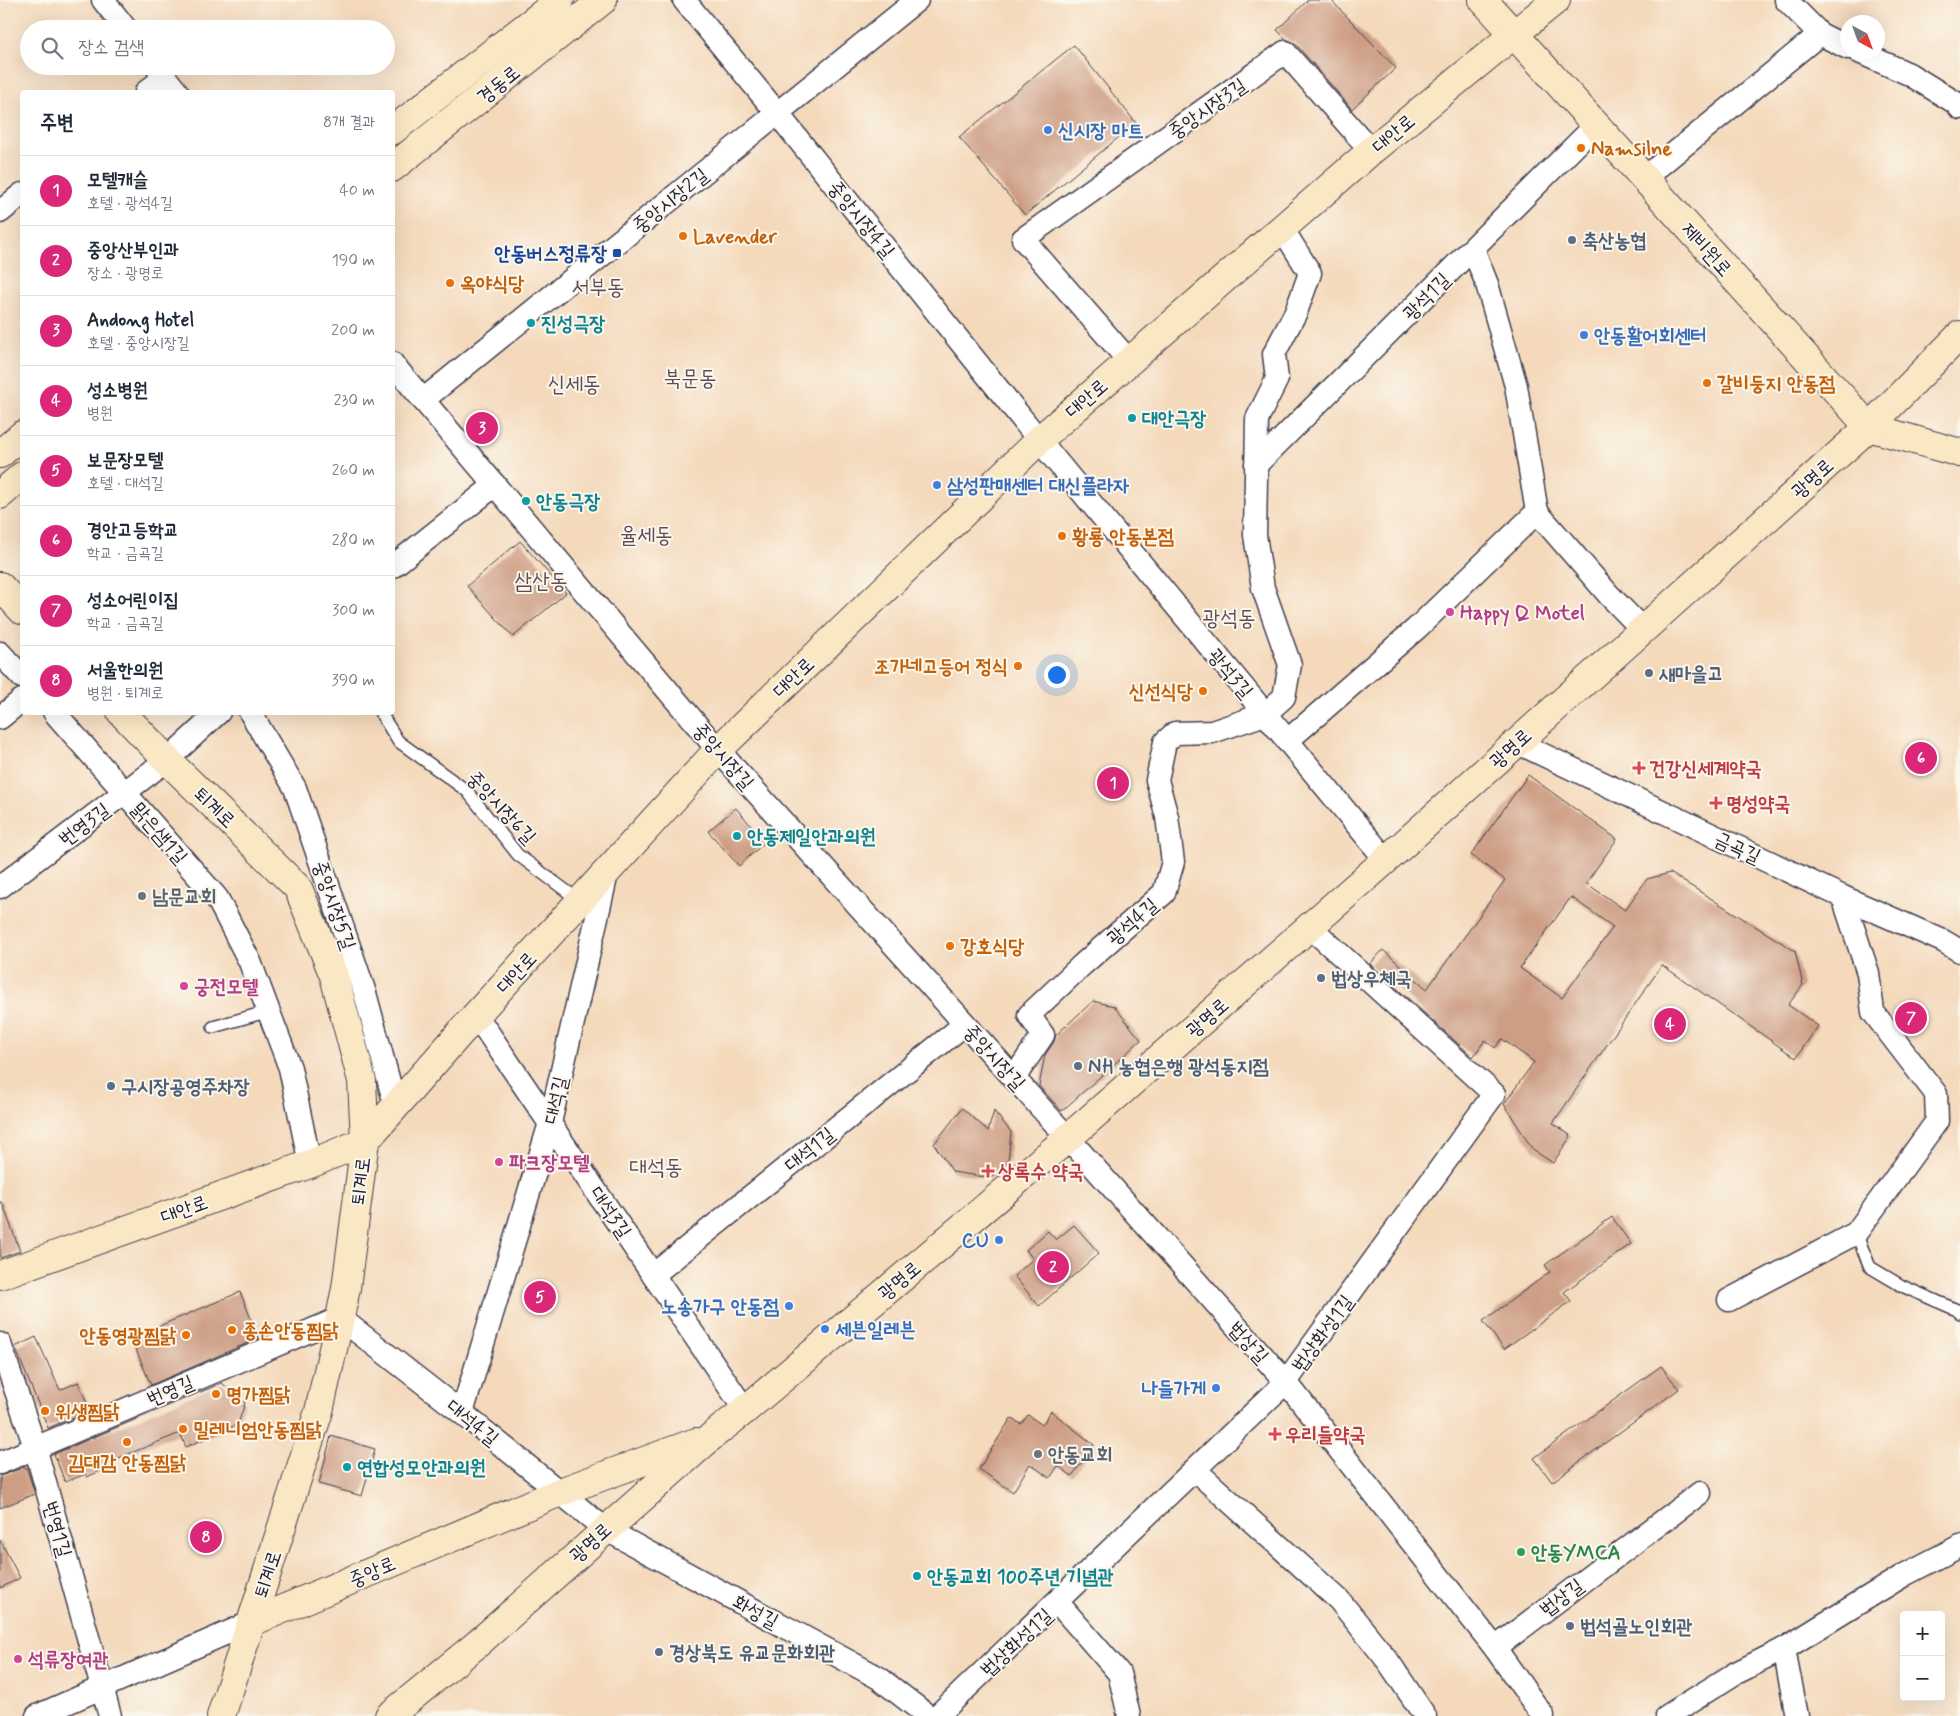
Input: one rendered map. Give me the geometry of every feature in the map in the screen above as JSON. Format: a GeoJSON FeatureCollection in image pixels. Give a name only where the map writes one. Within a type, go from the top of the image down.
{"type":"FeatureCollection","features":[{"type":"Feature","properties":{"kind":"street"},"geometry":{"type":"LineString","coordinates":[[103,0],[119,20]]}},
{"type":"Feature","properties":{"kind":"street","name":"경동로"},"geometry":{"type":"LineString","coordinates":[[395,129],[560,0]]}},
{"type":"Feature","properties":{"kind":"street","name":"경동로"},"geometry":{"type":"LineString","coordinates":[[395,166],[603,0]]}},
{"type":"Feature","properties":{"kind":"street","name":"중앙시장4길"},"geometry":{"type":"LineString","coordinates":[[684,0],[1039,440]]}},
{"type":"Feature","properties":{"kind":"street","name":"중앙시장2길"},"geometry":{"type":"LineString","coordinates":[[423,400],[917,0]]}},
{"type":"Feature","properties":{"kind":"street","name":"제비원로"},"geometry":{"type":"LineString","coordinates":[[1483,0],[1869,427]]}},
{"type":"Feature","properties":{"kind":"street","name":"대안로"},"geometry":{"type":"LineString","coordinates":[[0,1275],[310,1164],[365,1142],[476,1015],[718,750],[1039,440],[1370,151],[1556,0]]}},
{"type":"Feature","properties":{"kind":"street"},"geometry":{"type":"LineString","coordinates":[[1797,4],[1820,34],[1840,44]]}},
{"type":"Feature","properties":{"kind":"street"},"geometry":{"type":"LineString","coordinates":[[1643,179],[1820,34]]}},
{"type":"Feature","properties":{"kind":"street","name":"중앙시장3길"},"geometry":{"type":"LineString","coordinates":[[1129,361],[1023,239],[1284,52],[1370,151]]}},
{"type":"Feature","properties":{"kind":"street"},"geometry":{"type":"LineString","coordinates":[[1877,60],[1909,74],[1958,103]]}},
{"type":"Feature","properties":{"kind":"street"},"geometry":{"type":"LineString","coordinates":[[149,90],[166,79]]}},
{"type":"Feature","properties":{"kind":"street","name":"광석1길"},"geometry":{"type":"LineString","coordinates":[[1256,465],[1595,126]]}},
{"type":"Feature","properties":{"kind":"street"},"geometry":{"type":"LineString","coordinates":[[0,212],[20,196]]}},
{"type":"Feature","properties":{"kind":"street"},"geometry":{"type":"LineString","coordinates":[[1265,714],[1284,697],[1290,665],[1263,588],[1255,536],[1257,419],[1277,379],[1274,354],[1296,312],[1310,272],[1282,228]]}},
{"type":"Feature","properties":{"kind":"street"},"geometry":{"type":"LineString","coordinates":[[1473,249],[1487,284],[1516,386],[1537,512],[1609,595],[1642,629]]}},
{"type":"Feature","properties":{"kind":"street","name":"광명로"},"geometry":{"type":"LineString","coordinates":[[389,1716],[476,1645],[712,1436],[1068,1138],[1310,927],[1869,427],[1960,335]]}},
{"type":"Feature","properties":{"kind":"street","name":"중앙시장길"},"geometry":{"type":"LineString","coordinates":[[395,367],[718,750],[1068,1138]]}},
{"type":"Feature","properties":{"kind":"street"},"geometry":{"type":"LineString","coordinates":[[1869,427],[1960,453]]}},
{"type":"Feature","properties":{"kind":"street"},"geometry":{"type":"LineString","coordinates":[[0,454],[20,437]]}},
{"type":"Feature","properties":{"kind":"street","name":"광석3길"},"geometry":{"type":"LineString","coordinates":[[1039,440],[1386,860]]}},
{"type":"Feature","properties":{"kind":"street"},"geometry":{"type":"LineString","coordinates":[[0,495],[20,478]]}},
{"type":"Feature","properties":{"kind":"street"},"geometry":{"type":"LineString","coordinates":[[395,565],[494,485]]}},
{"type":"Feature","properties":{"kind":"street"},"geometry":{"type":"LineString","coordinates":[[1287,741],[1417,628],[1537,512]]}},
{"type":"Feature","properties":{"kind":"street"},"geometry":{"type":"LineString","coordinates":[[0,586],[20,608]]}},
{"type":"Feature","properties":{"kind":"street"},"geometry":{"type":"LineString","coordinates":[[0,653],[20,675]]}},
{"type":"Feature","properties":{"kind":"street"},"geometry":{"type":"LineString","coordinates":[[0,718],[20,702]]}},
{"type":"Feature","properties":{"kind":"street","name":"광석4길"},"geometry":{"type":"LineString","coordinates":[[1014,1078],[1043,1035],[1030,1015],[1082,964],[1164,893],[1173,862],[1168,817],[1157,780],[1165,742],[1175,732],[1212,732],[1265,714]]}},
{"type":"Feature","properties":{"kind":"street","name":"맑은샘1길"},"geometry":{"type":"LineString","coordinates":[[57,715],[217,898],[250,962],[290,1068],[310,1164]]}},
{"type":"Feature","properties":{"kind":"street","name":"퇴계로"},"geometry":{"type":"LineString","coordinates":[[124,715],[166,760],[298,888],[334,976],[362,1081],[365,1142],[346,1288],[340,1318],[319,1411],[221,1716]]}},
{"type":"Feature","properties":{"kind":"street","name":"번영3길"},"geometry":{"type":"LineString","coordinates":[[0,888],[166,760],[215,715]]}},
{"type":"Feature","properties":{"kind":"street","name":"중앙시장5길"},"geometry":{"type":"LineString","coordinates":[[252,715],[295,788],[365,993],[396,1108]]}},
{"type":"Feature","properties":{"kind":"street","name":"금곡길"},"geometry":{"type":"LineString","coordinates":[[1516,742],[1842,897],[1943,941],[1960,952]]}},
{"type":"Feature","properties":{"kind":"street","name":"대석길"},"geometry":{"type":"LineString","coordinates":[[462,1413],[550,1123],[608,869]]}},
{"type":"Feature","properties":{"kind":"street"},"geometry":{"type":"LineString","coordinates":[[1729,1300],[1856,1233],[1937,1121],[1936,1094],[1874,1012],[1868,974],[1842,897]]}},
{"type":"Feature","properties":{"kind":"street","name":"법상화성1길"},"geometry":{"type":"LineString","coordinates":[[938,1716],[1058,1603],[1286,1382],[1494,1094],[1310,927]]}},
{"type":"Feature","properties":{"kind":"street","name":"대석3길"},"geometry":{"type":"LineString","coordinates":[[476,1015],[745,1410]]}},
{"type":"Feature","properties":{"kind":"street","name":"대석1길"},"geometry":{"type":"LineString","coordinates":[[653,1275],[966,1024]]}},
{"type":"Feature","properties":{"kind":"street","name":"법상길"},"geometry":{"type":"LineString","coordinates":[[1068,1138],[1286,1382],[1495,1648],[1543,1716]]}},
{"type":"Feature","properties":{"kind":"street","name":"대석4길"},"geometry":{"type":"LineString","coordinates":[[340,1318],[462,1413],[605,1529]]}},
{"type":"Feature","properties":{"kind":"street","name":"번영길"},"geometry":{"type":"LineString","coordinates":[[0,1462],[340,1318]]}},
{"type":"Feature","properties":{"kind":"street","name":"번영1길"},"geometry":{"type":"LineString","coordinates":[[0,1344],[35,1448],[110,1716]]}},
{"type":"Feature","properties":{"kind":"street","name":"중앙로"},"geometry":{"type":"LineString","coordinates":[[37,1716],[252,1622],[560,1492],[712,1436]]}},
{"type":"Feature","properties":{"kind":"street"},"geometry":{"type":"LineString","coordinates":[[1195,1470],[1339,1600],[1388,1660],[1425,1716]]}},
{"type":"Feature","properties":{"kind":"street","name":"법상길"},"geometry":{"type":"LineString","coordinates":[[1495,1648],[1700,1493]]}},
{"type":"Feature","properties":{"kind":"street","name":"화성길"},"geometry":{"type":"LineString","coordinates":[[605,1529],[879,1678],[928,1716]]}},
{"type":"Feature","properties":{"kind":"street"},"geometry":{"type":"LineString","coordinates":[[1667,1716],[1734,1674],[1784,1648],[1904,1575],[1960,1546]]}},
{"type":"Feature","properties":{"kind":"street"},"geometry":{"type":"LineString","coordinates":[[1058,1603],[1119,1673],[1129,1716]]}},
{"type":"Feature","properties":{"kind":"street"},"geometry":{"type":"LineString","coordinates":[[1784,1648],[1797,1716]]}},
{"type":"Feature","properties":{"kind":"lane","name":"중앙시장6길"},"geometry":{"type":"LineString","coordinates":[[382,715],[398,741],[467,791],[518,855],[581,902]]}},
{"type":"Feature","properties":{"kind":"lane"},"geometry":{"type":"LineString","coordinates":[[213,1027],[269,1011]]}},
{"type":"Feature","properties":{"kind":"lane"},"geometry":{"type":"LineString","coordinates":[[1856,1233],[1870,1267],[1902,1286],[1960,1313]]}},
{"type":"Feature","properties":{"kind":"building"},"geometry":{"type":"Polygon","coordinates":[[[1308,0],[1331,0],[1396,68],[1352,109],[1295,43],[1286,39],[1277,30],[1308,0]]]}},
{"type":"Feature","properties":{"kind":"building","name":"신시장 마트"},"geometry":{"type":"Polygon","coordinates":[[[1074,45],[1136,123],[1025,215],[959,137],[1074,45]]]}},
{"type":"Feature","properties":{"kind":"building"},"geometry":{"type":"Polygon","coordinates":[[[520,541],[566,593],[513,637],[467,586],[520,541]]]}},
{"type":"Feature","properties":{"kind":"building"},"geometry":{"type":"Polygon","coordinates":[[[1528,775],[1617,839],[1586,883],[1625,910],[1647,879],[1670,873],[1795,951],[1803,985],[1788,1005],[1818,1026],[1796,1058],[1662,965],[1553,1123],[1571,1136],[1553,1163],[1533,1150],[1504,1104],[1534,1062],[1502,1039],[1495,1048],[1485,1040],[1473,1057],[1370,964],[1383,950],[1427,989],[1505,880],[1471,855],[1528,775]],[[1571,897],[1520,968],[1562,998],[1613,927],[1571,897]]]}},
{"type":"Feature","properties":{"kind":"building","name":"안동제일안과의원"},"geometry":{"type":"Polygon","coordinates":[[[736,808],[765,842],[739,866],[708,831],[736,808]]]}},
{"type":"Feature","properties":{"kind":"building","name":"NH 농협은행 광석동지점"},"geometry":{"type":"Polygon","coordinates":[[[1093,1001],[1114,1006],[1141,1040],[1062,1111],[1039,1086],[1045,1055],[1054,1042],[1056,1035],[1093,1001]]]}},
{"type":"Feature","properties":{"kind":"building"},"geometry":{"type":"Polygon","coordinates":[[[962,1108],[988,1131],[994,1111],[1011,1132],[1008,1162],[991,1178],[953,1172],[934,1144],[962,1108]]]}},
{"type":"Feature","properties":{"kind":"building"},"geometry":{"type":"Polygon","coordinates":[[[0,1202],[2,1202],[20,1251],[0,1258],[0,1202]]]}},
{"type":"Feature","properties":{"kind":"building"},"geometry":{"type":"Polygon","coordinates":[[[1612,1217],[1631,1244],[1564,1292],[1571,1301],[1504,1349],[1483,1321],[1550,1272],[1545,1265],[1612,1217]]]}},
{"type":"Feature","properties":{"kind":"building"},"geometry":{"type":"Polygon","coordinates":[[[1074,1225],[1099,1253],[1039,1306],[1014,1276],[1033,1259],[1026,1250],[1048,1231],[1056,1240],[1074,1225]]]}},
{"type":"Feature","properties":{"kind":"building"},"geometry":{"type":"Polygon","coordinates":[[[240,1292],[259,1338],[151,1385],[131,1338],[240,1292]]]}},
{"type":"Feature","properties":{"kind":"building"},"geometry":{"type":"Polygon","coordinates":[[[36,1337],[60,1390],[78,1382],[90,1410],[48,1428],[15,1347],[36,1337]]]}},
{"type":"Feature","properties":{"kind":"building"},"geometry":{"type":"Polygon","coordinates":[[[1661,1366],[1679,1389],[1552,1482],[1534,1458],[1661,1366]]]}},
{"type":"Feature","properties":{"kind":"building"},"geometry":{"type":"Polygon","coordinates":[[[222,1383],[245,1403],[238,1424],[186,1447],[180,1433],[109,1462],[111,1466],[87,1477],[86,1474],[65,1482],[54,1454],[222,1383]]]}},
{"type":"Feature","properties":{"kind":"building","name":"안동교회"},"geometry":{"type":"Polygon","coordinates":[[[1051,1411],[1094,1445],[1072,1476],[1058,1466],[1050,1478],[1030,1464],[1013,1492],[979,1469],[1011,1418],[1021,1424],[1028,1415],[1042,1425],[1051,1411]]]}},
{"type":"Feature","properties":{"kind":"building","name":"연합성모안과의원"},"geometry":{"type":"Polygon","coordinates":[[[331,1436],[375,1449],[362,1496],[319,1484],[331,1436]]]}},
{"type":"Feature","properties":{"kind":"building"},"geometry":{"type":"Polygon","coordinates":[[[25,1467],[35,1494],[0,1508],[0,1476],[25,1467]]]}},
{"type":"Feature","properties":{"kind":"building"},"geometry":{"type":"Polygon","coordinates":[[[0,1540],[20,1578],[0,1588],[0,1540]]]}},
{"type":"Feature","properties":{"kind":"place","name":"신시장 마트"},"geometry":{"type":"Point","coordinates":[1048,130]}},
{"type":"Feature","properties":{"kind":"place","name":"Namsilne"},"geometry":{"type":"Point","coordinates":[1581,148]}},
{"type":"Feature","properties":{"kind":"place","name":"Lavender"},"geometry":{"type":"Point","coordinates":[683,236]}},
{"type":"Feature","properties":{"kind":"place","name":"축산농협"},"geometry":{"type":"Point","coordinates":[1572,240]}},
{"type":"Feature","properties":{"kind":"place","name":"안동버스정류장"},"geometry":{"type":"Point","coordinates":[617,253]}},
{"type":"Feature","properties":{"kind":"place","name":"옥야식당"},"geometry":{"type":"Point","coordinates":[450,283]}},
{"type":"Feature","properties":{"kind":"place","name":"진성극장"},"geometry":{"type":"Point","coordinates":[531,323]}},
{"type":"Feature","properties":{"kind":"place","name":"안동활어회센터"},"geometry":{"type":"Point","coordinates":[1584,335]}},
{"type":"Feature","properties":{"kind":"place","name":"갈비둥지 안동점"},"geometry":{"type":"Point","coordinates":[1707,383]}},
{"type":"Feature","properties":{"kind":"place","name":"대안극장"},"geometry":{"type":"Point","coordinates":[1132,418]}},
{"type":"Feature","properties":{"kind":"place","name":"Andong Hotel"},"geometry":{"type":"Point","coordinates":[482,428]}},
{"type":"Feature","properties":{"kind":"place","name":"삼성판매센터 대신플라자"},"geometry":{"type":"Point","coordinates":[937,485]}},
{"type":"Feature","properties":{"kind":"place","name":"안동극장"},"geometry":{"type":"Point","coordinates":[526,501]}},
{"type":"Feature","properties":{"kind":"place","name":"황룡 안동본점"},"geometry":{"type":"Point","coordinates":[1062,536]}},
{"type":"Feature","properties":{"kind":"place","name":"Happy Q Motel"},"geometry":{"type":"Point","coordinates":[1450,612]}},
{"type":"Feature","properties":{"kind":"place","name":"조가네고등어 정식"},"geometry":{"type":"Point","coordinates":[1018,666]}},
{"type":"Feature","properties":{"kind":"place","name":"새마을고"},"geometry":{"type":"Point","coordinates":[1649,673]}},
{"type":"Feature","properties":{"kind":"place","name":"신선식당"},"geometry":{"type":"Point","coordinates":[1203,691]}},
{"type":"Feature","properties":{"kind":"place","name":"경안고등학교"},"geometry":{"type":"Point","coordinates":[1921,758]}},
{"type":"Feature","properties":{"kind":"place","name":"건강신세계약국"},"geometry":{"type":"Point","coordinates":[1639,768]}},
{"type":"Feature","properties":{"kind":"place","name":"모텔캐슬"},"geometry":{"type":"Point","coordinates":[1113,783]}},
{"type":"Feature","properties":{"kind":"place","name":"명성약국"},"geometry":{"type":"Point","coordinates":[1716,803]}},
{"type":"Feature","properties":{"kind":"place","name":"안동제일안과의원"},"geometry":{"type":"Point","coordinates":[737,836]}},
{"type":"Feature","properties":{"kind":"place","name":"남문교회"},"geometry":{"type":"Point","coordinates":[142,896]}},
{"type":"Feature","properties":{"kind":"place","name":"강호식당"},"geometry":{"type":"Point","coordinates":[950,946]}},
{"type":"Feature","properties":{"kind":"place","name":"법상우체국"},"geometry":{"type":"Point","coordinates":[1321,978]}},
{"type":"Feature","properties":{"kind":"place","name":"궁전모텔"},"geometry":{"type":"Point","coordinates":[184,986]}},
{"type":"Feature","properties":{"kind":"place","name":"성소어린이집"},"geometry":{"type":"Point","coordinates":[1911,1018]}},
{"type":"Feature","properties":{"kind":"place","name":"성소병원"},"geometry":{"type":"Point","coordinates":[1670,1024]}},
{"type":"Feature","properties":{"kind":"place","name":"NH 농협은행 광석동지점"},"geometry":{"type":"Point","coordinates":[1078,1066]}},
{"type":"Feature","properties":{"kind":"place","name":"구시장공영주차장"},"geometry":{"type":"Point","coordinates":[111,1086]}},
{"type":"Feature","properties":{"kind":"place","name":"파크장모텔"},"geometry":{"type":"Point","coordinates":[499,1162]}},
{"type":"Feature","properties":{"kind":"place","name":"상록수 약국"},"geometry":{"type":"Point","coordinates":[988,1171]}},
{"type":"Feature","properties":{"kind":"place","name":"CU"},"geometry":{"type":"Point","coordinates":[999,1240]}},
{"type":"Feature","properties":{"kind":"place","name":"중앙산부인과"},"geometry":{"type":"Point","coordinates":[1053,1267]}},
{"type":"Feature","properties":{"kind":"place","name":"보문장모텔"},"geometry":{"type":"Point","coordinates":[540,1297]}},
{"type":"Feature","properties":{"kind":"place","name":"노송가구 안동점"},"geometry":{"type":"Point","coordinates":[789,1306]}},
{"type":"Feature","properties":{"kind":"place","name":"세븐일레븐"},"geometry":{"type":"Point","coordinates":[825,1329]}},
{"type":"Feature","properties":{"kind":"place","name":"종손안동찜닭"},"geometry":{"type":"Point","coordinates":[232,1330]}},
{"type":"Feature","properties":{"kind":"place","name":"안동영광찜닭"},"geometry":{"type":"Point","coordinates":[186,1335]}},
{"type":"Feature","properties":{"kind":"place","name":"나들가게"},"geometry":{"type":"Point","coordinates":[1216,1388]}},
{"type":"Feature","properties":{"kind":"place","name":"명가찜닭"},"geometry":{"type":"Point","coordinates":[216,1394]}},
{"type":"Feature","properties":{"kind":"place","name":"위생찜닭"},"geometry":{"type":"Point","coordinates":[45,1411]}},
{"type":"Feature","properties":{"kind":"place","name":"밀레니엄안동찜닭"},"geometry":{"type":"Point","coordinates":[183,1429]}},
{"type":"Feature","properties":{"kind":"place","name":"우리들약국"},"geometry":{"type":"Point","coordinates":[1275,1434]}},
{"type":"Feature","properties":{"kind":"place","name":"김대감 안동찜닭"},"geometry":{"type":"Point","coordinates":[127,1442]}},
{"type":"Feature","properties":{"kind":"place","name":"안동교회"},"geometry":{"type":"Point","coordinates":[1038,1454]}},
{"type":"Feature","properties":{"kind":"place","name":"연합성모안과의원"},"geometry":{"type":"Point","coordinates":[347,1467]}},
{"type":"Feature","properties":{"kind":"place","name":"서울한의원"},"geometry":{"type":"Point","coordinates":[206,1537]}},
{"type":"Feature","properties":{"kind":"place","name":"안동YMCA"},"geometry":{"type":"Point","coordinates":[1521,1552]}},
{"type":"Feature","properties":{"kind":"place","name":"안동교회 100주년 기념관"},"geometry":{"type":"Point","coordinates":[917,1576]}},
{"type":"Feature","properties":{"kind":"place","name":"법석골노인회관"},"geometry":{"type":"Point","coordinates":[1570,1626]}},
{"type":"Feature","properties":{"kind":"place","name":"경상북도 유교문화회관"},"geometry":{"type":"Point","coordinates":[659,1652]}},
{"type":"Feature","properties":{"kind":"place","name":"석류장여관"},"geometry":{"type":"Point","coordinates":[18,1659]}},
{"type":"Feature","properties":{"kind":"district","name":"서부동"},"geometry":{"type":"Point","coordinates":[598,286]}},
{"type":"Feature","properties":{"kind":"district","name":"북문동"},"geometry":{"type":"Point","coordinates":[690,377]}},
{"type":"Feature","properties":{"kind":"district","name":"신세동"},"geometry":{"type":"Point","coordinates":[574,383]}},
{"type":"Feature","properties":{"kind":"district","name":"율세동"},"geometry":{"type":"Point","coordinates":[646,534]}},
{"type":"Feature","properties":{"kind":"district","name":"삼산동"},"geometry":{"type":"Point","coordinates":[541,580]}},
{"type":"Feature","properties":{"kind":"district","name":"광석동"},"geometry":{"type":"Point","coordinates":[1229,617]}},
{"type":"Feature","properties":{"kind":"district","name":"대석동"},"geometry":{"type":"Point","coordinates":[656,1166]}}]}
